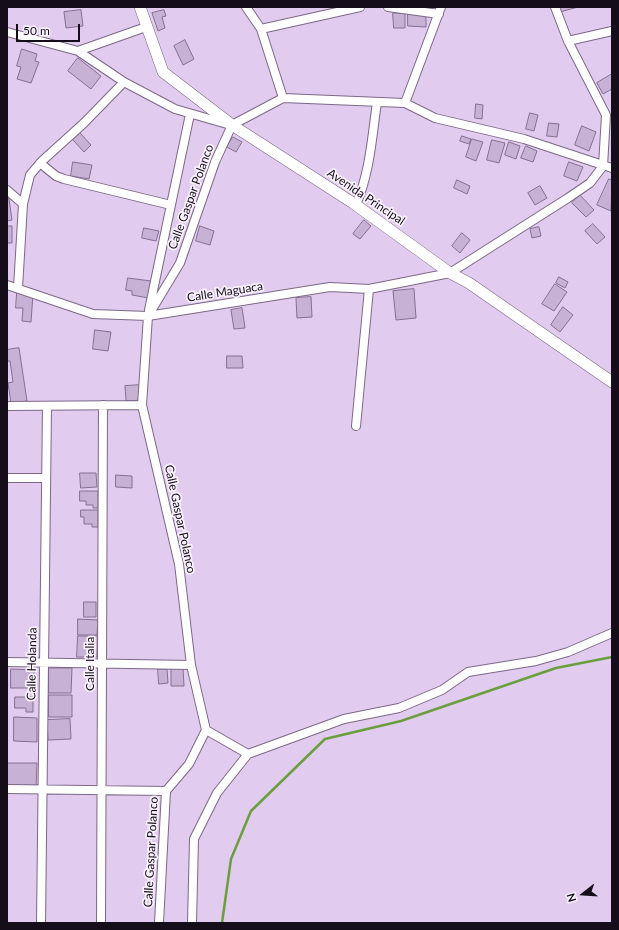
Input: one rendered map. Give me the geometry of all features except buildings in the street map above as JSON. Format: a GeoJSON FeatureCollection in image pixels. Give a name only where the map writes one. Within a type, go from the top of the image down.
{"type":"FeatureCollection","features":[{"type":"Feature","properties":{"kind":"main road","name":"Avenida Principal"},"geometry":{"type":"LineString","coordinates":[[143,8],[146,27],[163,72],[232,125],[356,205],[450,273],[481,292],[612,382]]}},
{"type":"Feature","properties":{"kind":"street"},"geometry":{"type":"LineString","coordinates":[[246,7],[261,28],[283,98]]}},
{"type":"Feature","properties":{"kind":"street"},"geometry":{"type":"LineString","coordinates":[[261,28],[360,7]]}},
{"type":"Feature","properties":{"kind":"street"},"geometry":{"type":"LineString","coordinates":[[388,7],[440,10],[405,102]]}},
{"type":"Feature","properties":{"kind":"street"},"geometry":{"type":"LineString","coordinates":[[554,7],[568,41],[606,115],[612,123]]}},
{"type":"Feature","properties":{"kind":"street"},"geometry":{"type":"LineString","coordinates":[[78,51],[146,27]]}},
{"type":"Feature","properties":{"kind":"street"},"geometry":{"type":"LineString","coordinates":[[568,41],[612,31]]}},
{"type":"Feature","properties":{"kind":"street"},"geometry":{"type":"LineString","coordinates":[[7,32],[78,51],[124,82],[175,109],[232,125],[283,98],[405,102],[435,118],[524,138],[612,168]]}},
{"type":"Feature","properties":{"kind":"street"},"geometry":{"type":"LineString","coordinates":[[18,288],[23,204],[30,175],[124,82]]}},
{"type":"Feature","properties":{"kind":"street"},"geometry":{"type":"LineString","coordinates":[[356,205],[363,187],[369,163],[377,102]]}},
{"type":"Feature","properties":{"kind":"street"},"geometry":{"type":"LineString","coordinates":[[148,316],[190,114]]}},
{"type":"Feature","properties":{"kind":"street"},"geometry":{"type":"LineString","coordinates":[[450,273],[590,183],[603,166],[606,115]]}},
{"type":"Feature","properties":{"kind":"street","name":"Calle Gaspar Polanco"},"geometry":{"type":"LineString","coordinates":[[159,923],[166,791],[189,764],[206,730],[191,665],[179,564],[142,405],[148,316],[180,263],[215,162],[232,125]]}},
{"type":"Feature","properties":{"kind":"street"},"geometry":{"type":"LineString","coordinates":[[40,164],[56,176],[64,179],[171,205]]}},
{"type":"Feature","properties":{"kind":"street"},"geometry":{"type":"LineString","coordinates":[[7,190],[23,204]]}},
{"type":"Feature","properties":{"kind":"street","name":"Calle Maguaca"},"geometry":{"type":"LineString","coordinates":[[7,285],[93,314],[148,316],[330,288],[369,289],[450,273]]}},
{"type":"Feature","properties":{"kind":"street"},"geometry":{"type":"LineString","coordinates":[[356,426],[369,289]]}},
{"type":"Feature","properties":{"kind":"street","name":"Calle Italia"},"geometry":{"type":"LineString","coordinates":[[101,923],[103,405]]}},
{"type":"Feature","properties":{"kind":"street"},"geometry":{"type":"LineString","coordinates":[[7,406],[142,405]]}},
{"type":"Feature","properties":{"kind":"street","name":"Calle Holanda"},"geometry":{"type":"LineString","coordinates":[[41,923],[46,406]]}},
{"type":"Feature","properties":{"kind":"street"},"geometry":{"type":"LineString","coordinates":[[7,478],[46,478]]}},
{"type":"Feature","properties":{"kind":"street"},"geometry":{"type":"LineString","coordinates":[[192,923],[194,839],[217,793],[248,754],[344,719],[399,708],[442,690],[468,672],[536,660],[568,652],[612,633]]}},
{"type":"Feature","properties":{"kind":"street"},"geometry":{"type":"LineString","coordinates":[[7,662],[191,665]]}},
{"type":"Feature","properties":{"kind":"street"},"geometry":{"type":"LineString","coordinates":[[206,730],[248,754]]}},
{"type":"Feature","properties":{"kind":"street"},"geometry":{"type":"LineString","coordinates":[[7,789],[166,791]]}},
{"type":"Feature","properties":{"kind":"waterway"},"geometry":{"type":"LineString","coordinates":[[222,923],[231,859],[251,811],[325,739],[401,721],[556,668],[612,657]]}}]}
